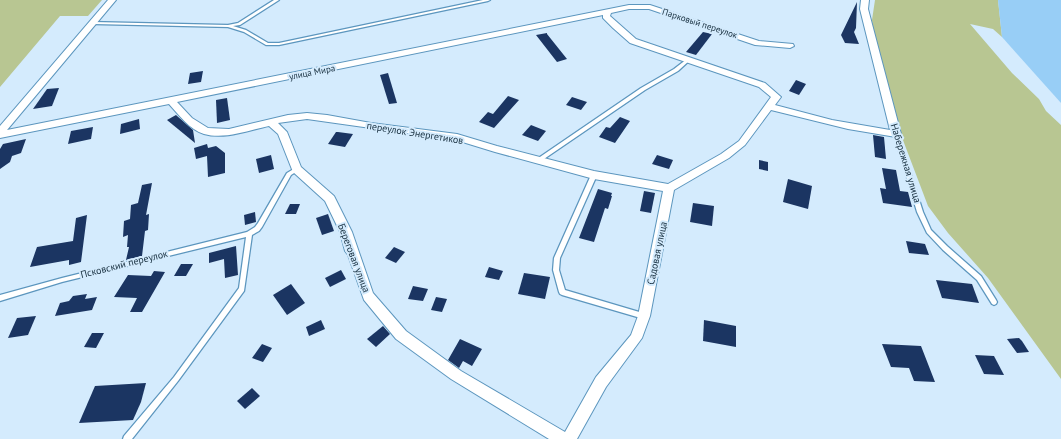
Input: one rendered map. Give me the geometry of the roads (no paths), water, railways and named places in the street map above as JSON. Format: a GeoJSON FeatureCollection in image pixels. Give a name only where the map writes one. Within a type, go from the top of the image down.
{"type":"FeatureCollection","features":[{"type":"Feature","properties":{"kind":"street"},"geometry":{"type":"LineString","coordinates":[[0,134],[112,0]]}},
{"type":"Feature","properties":{"kind":"street","name":"улица Мира"},"geometry":{"type":"LineString","coordinates":[[0,134],[490,36],[609,10],[620,0]]}},
{"type":"Feature","properties":{"kind":"street","name":"Набережная улица"},"geometry":{"type":"LineString","coordinates":[[865,0],[864,9],[896,134]]}},
{"type":"Feature","properties":{"kind":"street","name":"Парковый переулок"},"geometry":{"type":"LineString","coordinates":[[609,10],[630,7],[650,7],[758,43],[790,46]]}},
{"type":"Feature","properties":{"kind":"street"},"geometry":{"type":"LineString","coordinates":[[609,10],[606,16],[625,36],[643,45],[762,86],[773,102],[817,120],[896,134]]}},
{"type":"Feature","properties":{"kind":"street","name":"переулок Энергетиков"},"geometry":{"type":"LineString","coordinates":[[170,100],[189,120],[206,131],[229,132],[288,118],[307,116],[326,118],[371,126],[457,137],[594,175],[669,188]]}},
{"type":"Feature","properties":{"kind":"street"},"geometry":{"type":"LineString","coordinates":[[669,188],[738,147],[773,102]]}},
{"type":"Feature","properties":{"kind":"street","name":"Береговая улица"},"geometry":{"type":"LineString","coordinates":[[272,123],[282,132],[297,169],[330,199],[346,232],[351,251],[353,251],[368,296],[401,335],[456,375],[562,439]]}},
{"type":"Feature","properties":{"kind":"street","name":"Садовая улица"},"geometry":{"type":"LineString","coordinates":[[569,439],[601,382],[636,338],[644,316],[665,215],[669,188]]}},
{"type":"Feature","properties":{"kind":"lane"},"geometry":{"type":"LineString","coordinates":[[93,23],[228,26],[239,24],[277,0]]}},
{"type":"Feature","properties":{"kind":"lane"},"geometry":{"type":"LineString","coordinates":[[228,26],[245,31],[267,44],[279,44],[488,0]]}},
{"type":"Feature","properties":{"kind":"lane"},"geometry":{"type":"LineString","coordinates":[[539,160],[643,89],[676,70],[688,60]]}},
{"type":"Feature","properties":{"kind":"lane","name":"Набережная улица"},"geometry":{"type":"LineString","coordinates":[[896,134],[920,212],[929,231],[944,248],[979,278],[994,302]]}},
{"type":"Feature","properties":{"kind":"lane"},"geometry":{"type":"LineString","coordinates":[[127,439],[176,380],[242,289],[249,234],[260,225],[289,174],[297,169]]}},
{"type":"Feature","properties":{"kind":"lane"},"geometry":{"type":"LineString","coordinates":[[594,175],[557,258],[556,270],[562,292],[644,316]]}},
{"type":"Feature","properties":{"kind":"lane","name":"Псковский переулок"},"geometry":{"type":"LineString","coordinates":[[0,298],[62,280],[249,234]]}},
{"type":"Feature","properties":{"kind":"water"},"geometry":{"type":"Polygon","coordinates":[[[998,0],[1061,0],[1061,103],[1002,37],[998,0]]]}}]}
